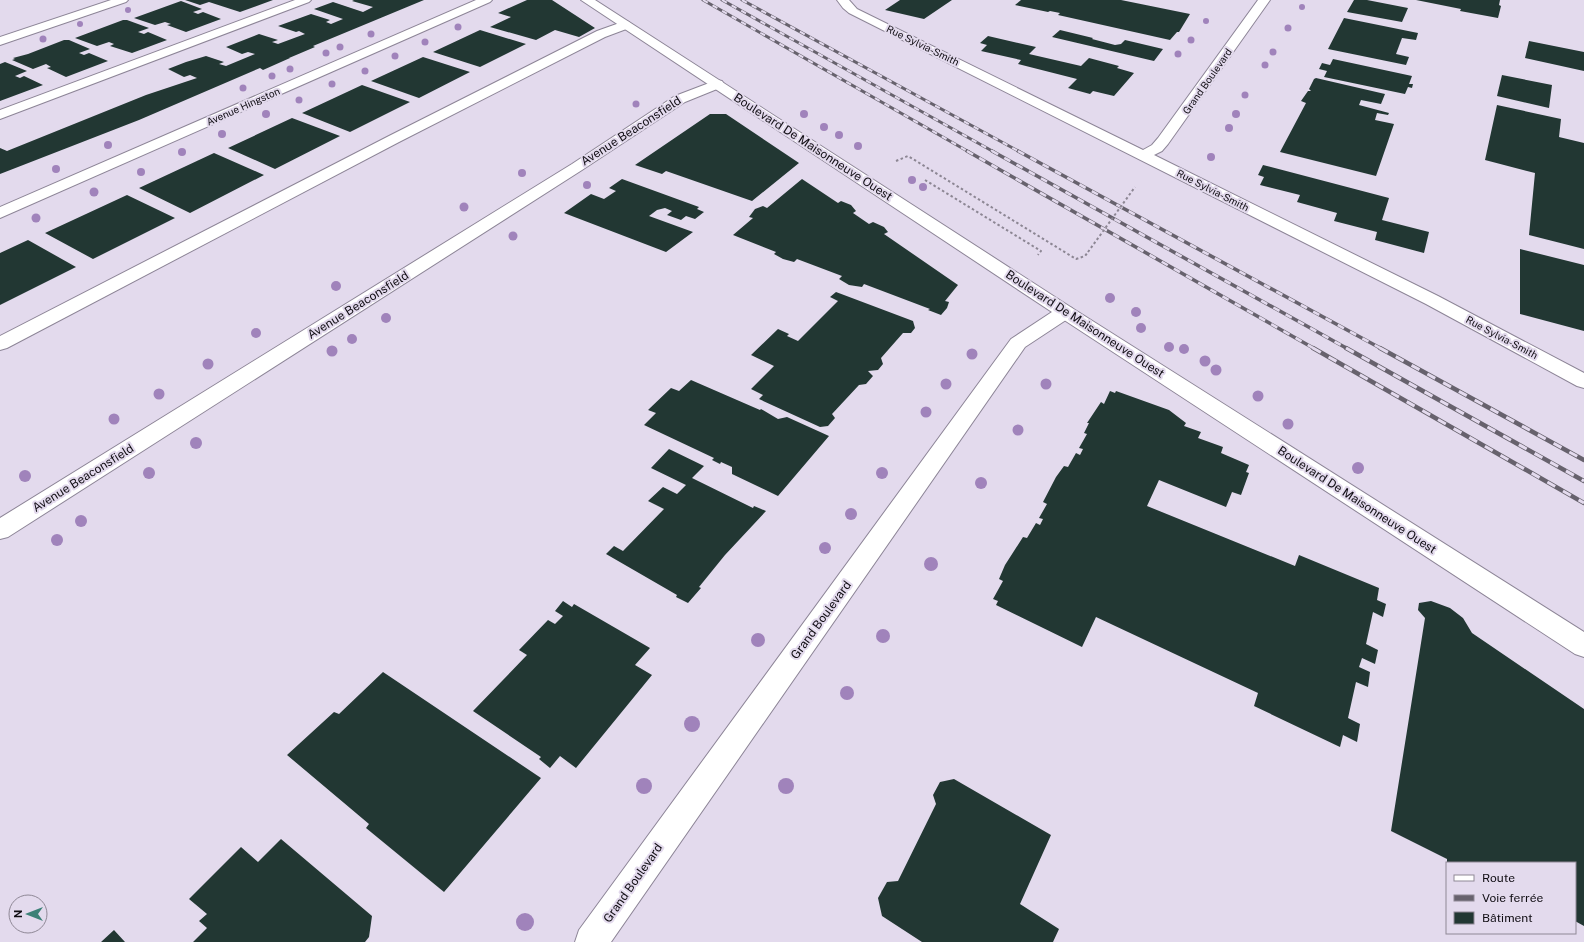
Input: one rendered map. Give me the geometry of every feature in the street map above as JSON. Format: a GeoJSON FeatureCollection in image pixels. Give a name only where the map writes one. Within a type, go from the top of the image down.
{"type":"FeatureCollection","features":[{"type":"Feature","properties":{"kind":"street"},"geometry":{"type":"LineString","coordinates":[[0,41],[122,0]]}},
{"type":"Feature","properties":{"kind":"street"},"geometry":{"type":"LineString","coordinates":[[0,115],[305,0]]}},
{"type":"Feature","properties":{"kind":"street","name":"Avenue Hingston"},"geometry":{"type":"LineString","coordinates":[[0,213],[486,0]]}},
{"type":"Feature","properties":{"kind":"street","name":"Boulevard De Maisonneuve Ouest"},"geometry":{"type":"LineString","coordinates":[[587,0],[1065,312],[1584,646]]}},
{"type":"Feature","properties":{"kind":"street","name":"Rue Sylvia-Smith"},"geometry":{"type":"LineString","coordinates":[[843,0],[853,11],[1432,300],[1584,381]]}},
{"type":"Feature","properties":{"kind":"street","name":"Grand Boulevard"},"geometry":{"type":"LineString","coordinates":[[1144,155],[1157,148],[1163,141],[1264,0]]}},
{"type":"Feature","properties":{"kind":"street"},"geometry":{"type":"LineString","coordinates":[[0,344],[394,139],[601,34],[626,25]]}},
{"type":"Feature","properties":{"kind":"street","name":"Avenue Beaconsfield"},"geometry":{"type":"LineString","coordinates":[[0,530],[564,175],[680,99],[717,84]]}},
{"type":"Feature","properties":{"kind":"street","name":"Grand Boulevard"},"geometry":{"type":"LineString","coordinates":[[591,942],[1018,343],[1065,312]]}},
{"type":"Feature","properties":{"kind":"path"},"geometry":{"type":"LineString","coordinates":[[901,165],[895,161],[908,156],[1076,260],[1085,256],[1134,187]]}},
{"type":"Feature","properties":{"kind":"path"},"geometry":{"type":"LineString","coordinates":[[921,177],[1041,251],[1037,256]]}},
{"type":"Feature","properties":{"kind":"building"},"geometry":{"type":"Polygon","coordinates":[[[185,0],[273,0],[240,12],[209,2],[200,5],[185,0]]]}},
{"type":"Feature","properties":{"kind":"building"},"geometry":{"type":"Polygon","coordinates":[[[424,0],[313,46],[315,47],[263,70],[260,68],[139,120],[0,174],[0,148],[7,151],[146,95],[197,78],[190,75],[184,77],[168,69],[186,62],[206,56],[224,62],[219,64],[226,66],[255,54],[248,52],[242,54],[226,47],[259,34],[278,40],[272,42],[278,44],[305,34],[278,26],[311,14],[330,20],[326,22],[331,24],[343,19],[314,9],[333,2],[363,12],[373,7],[352,1],[424,0]]]}},
{"type":"Feature","properties":{"kind":"building"},"geometry":{"type":"Polygon","coordinates":[[[527,0],[552,0],[595,28],[579,37],[555,30],[536,40],[490,27],[511,17],[498,13],[527,0]]]}},
{"type":"Feature","properties":{"kind":"building"},"geometry":{"type":"Polygon","coordinates":[[[900,0],[952,0],[924,19],[885,10],[900,0]]]}},
{"type":"Feature","properties":{"kind":"building"},"geometry":{"type":"Polygon","coordinates":[[[1021,0],[1121,0],[1190,14],[1179,32],[1177,32],[1170,40],[1058,15],[1060,13],[1015,5],[1021,0]]]}},
{"type":"Feature","properties":{"kind":"building"},"geometry":{"type":"Polygon","coordinates":[[[1354,0],[1367,0],[1408,8],[1402,22],[1347,12],[1354,0]]]}},
{"type":"Feature","properties":{"kind":"building"},"geometry":{"type":"Polygon","coordinates":[[[1416,0],[1500,0],[1499,5],[1501,6],[1498,18],[1460,11],[1461,9],[1416,0]]]}},
{"type":"Feature","properties":{"kind":"building"},"geometry":{"type":"Polygon","coordinates":[[[181,1],[202,9],[193,12],[198,14],[203,12],[221,19],[186,32],[167,25],[171,24],[165,22],[155,25],[134,18],[181,1]]]}},
{"type":"Feature","properties":{"kind":"building"},"geometry":{"type":"Polygon","coordinates":[[[1344,18],[1418,33],[1416,40],[1402,38],[1396,54],[1409,57],[1406,65],[1328,49],[1344,18]]]}},
{"type":"Feature","properties":{"kind":"building"},"geometry":{"type":"Polygon","coordinates":[[[123,20],[149,28],[138,32],[144,34],[148,32],[167,40],[132,53],[110,46],[114,44],[109,42],[97,46],[75,38],[123,20]]]}},
{"type":"Feature","properties":{"kind":"building"},"geometry":{"type":"Polygon","coordinates":[[[480,30],[526,44],[480,67],[433,52],[480,30]]]}},
{"type":"Feature","properties":{"kind":"building"},"geometry":{"type":"Polygon","coordinates":[[[1060,30],[1115,45],[1121,44],[1125,40],[1163,49],[1154,61],[1052,37],[1060,30]]]}},
{"type":"Feature","properties":{"kind":"building"},"geometry":{"type":"Polygon","coordinates":[[[988,36],[1036,47],[1029,54],[1081,66],[1089,58],[1119,66],[1117,68],[1134,73],[1114,96],[1093,91],[1090,94],[1068,88],[1077,79],[1018,64],[1021,60],[981,51],[987,45],[980,43],[988,36]]]}},
{"type":"Feature","properties":{"kind":"building"},"geometry":{"type":"Polygon","coordinates":[[[64,40],[69,40],[90,49],[79,53],[84,55],[89,53],[108,61],[66,77],[47,68],[51,67],[46,64],[33,69],[12,60],[15,59],[13,58],[28,54],[64,40]]]}},
{"type":"Feature","properties":{"kind":"building"},"geometry":{"type":"Polygon","coordinates":[[[1529,41],[1584,52],[1584,71],[1525,58],[1529,41]]]}},
{"type":"Feature","properties":{"kind":"building"},"geometry":{"type":"Polygon","coordinates":[[[423,57],[470,72],[419,98],[371,81],[423,57]]]}},
{"type":"Feature","properties":{"kind":"building"},"geometry":{"type":"Polygon","coordinates":[[[1333,59],[1412,76],[1409,84],[1413,84],[1412,88],[1408,87],[1405,94],[1324,77],[1327,71],[1319,69],[1322,63],[1330,65],[1333,59]]]}},
{"type":"Feature","properties":{"kind":"building"},"geometry":{"type":"Polygon","coordinates":[[[5,62],[27,71],[15,76],[20,78],[24,76],[43,85],[0,101],[0,64],[5,62]]]}},
{"type":"Feature","properties":{"kind":"building"},"geometry":{"type":"Polygon","coordinates":[[[1502,75],[1552,85],[1549,108],[1497,96],[1502,75]]]}},
{"type":"Feature","properties":{"kind":"building"},"geometry":{"type":"Polygon","coordinates":[[[1316,78],[1385,94],[1381,104],[1361,100],[1359,105],[1389,113],[1388,115],[1377,113],[1375,120],[1394,124],[1376,176],[1280,152],[1306,103],[1301,101],[1308,91],[1311,91],[1309,89],[1316,78]]]}},
{"type":"Feature","properties":{"kind":"building"},"geometry":{"type":"Polygon","coordinates":[[[362,85],[410,102],[350,132],[302,113],[362,85]]]}},
{"type":"Feature","properties":{"kind":"building"},"geometry":{"type":"Polygon","coordinates":[[[1497,105],[1561,119],[1559,137],[1584,143],[1584,249],[1529,235],[1535,173],[1485,160],[1497,105]]]}},
{"type":"Feature","properties":{"kind":"building"},"geometry":{"type":"Polygon","coordinates":[[[710,114],[726,114],[799,163],[752,201],[666,171],[662,174],[635,165],[710,114]]]}},
{"type":"Feature","properties":{"kind":"building"},"geometry":{"type":"Polygon","coordinates":[[[292,118],[340,136],[275,169],[228,148],[292,118]]]}},
{"type":"Feature","properties":{"kind":"building"},"geometry":{"type":"Polygon","coordinates":[[[214,153],[264,175],[190,213],[139,188],[214,153]]]}},
{"type":"Feature","properties":{"kind":"building"},"geometry":{"type":"Polygon","coordinates":[[[1263,165],[1389,198],[1382,220],[1429,232],[1424,253],[1375,240],[1377,232],[1334,221],[1337,213],[1297,202],[1300,195],[1260,185],[1264,177],[1258,175],[1263,165]]]}},
{"type":"Feature","properties":{"kind":"building"},"geometry":{"type":"Polygon","coordinates":[[[622,179],[699,207],[697,209],[704,212],[695,219],[686,216],[681,220],[667,215],[672,211],[665,208],[657,210],[649,216],[693,232],[666,252],[564,213],[591,194],[604,199],[616,191],[609,188],[622,179]]]}},
{"type":"Feature","properties":{"kind":"building"},"geometry":{"type":"Polygon","coordinates":[[[802,179],[838,203],[841,201],[851,205],[856,211],[853,213],[869,224],[873,222],[884,227],[888,232],[884,234],[958,285],[945,301],[949,302],[947,308],[941,315],[928,310],[930,309],[864,284],[862,287],[849,285],[839,279],[842,276],[797,259],[794,262],[783,259],[774,254],[776,252],[733,235],[753,218],[749,217],[755,209],[763,206],[767,208],[802,179]]]}},
{"type":"Feature","properties":{"kind":"building"},"geometry":{"type":"Polygon","coordinates":[[[127,195],[175,218],[93,259],[45,233],[127,195]]]}},
{"type":"Feature","properties":{"kind":"building"},"geometry":{"type":"Polygon","coordinates":[[[28,240],[76,267],[0,305],[0,253],[28,240]]]}},
{"type":"Feature","properties":{"kind":"building"},"geometry":{"type":"Polygon","coordinates":[[[1520,249],[1584,265],[1584,331],[1520,314],[1520,249]]]}},
{"type":"Feature","properties":{"kind":"building"},"geometry":{"type":"Polygon","coordinates":[[[836,292],[913,321],[915,328],[911,333],[903,333],[881,358],[883,364],[878,370],[868,371],[873,376],[866,384],[859,385],[832,414],[835,418],[828,426],[820,427],[759,399],[763,395],[751,389],[774,366],[751,355],[778,329],[789,334],[787,336],[798,341],[838,301],[830,297],[836,292]]]}},
{"type":"Feature","properties":{"kind":"building"},"geometry":{"type":"Polygon","coordinates":[[[691,380],[760,410],[761,409],[778,419],[787,417],[829,436],[778,496],[732,474],[732,467],[721,462],[720,464],[712,460],[714,458],[644,425],[656,413],[648,410],[671,388],[679,391],[691,380]]]}},
{"type":"Feature","properties":{"kind":"building"},"geometry":{"type":"Polygon","coordinates":[[[1110,391],[1115,393],[1116,391],[1169,410],[1186,423],[1184,426],[1201,432],[1198,438],[1223,447],[1221,453],[1249,465],[1246,472],[1249,473],[1241,495],[1232,492],[1226,507],[1159,480],[1147,506],[1295,566],[1299,555],[1379,588],[1377,600],[1386,604],[1383,617],[1373,612],[1366,644],[1378,650],[1375,664],[1362,658],[1359,667],[1370,672],[1368,687],[1356,682],[1348,718],[1360,724],[1357,742],[1343,735],[1340,747],[1254,706],[1258,693],[1096,617],[1082,647],[996,605],[998,601],[993,599],[1003,581],[999,579],[1005,565],[1023,537],[1027,538],[1036,523],[1040,525],[1043,519],[1039,518],[1047,504],[1043,502],[1056,477],[1064,466],[1068,467],[1076,453],[1080,455],[1083,449],[1079,448],[1087,434],[1084,433],[1089,423],[1087,423],[1101,402],[1104,404],[1110,391]]]}},
{"type":"Feature","properties":{"kind":"building"},"geometry":{"type":"Polygon","coordinates":[[[669,449],[704,466],[692,478],[753,508],[754,506],[766,511],[725,555],[688,603],[676,597],[677,595],[606,554],[614,546],[623,551],[664,509],[648,501],[663,487],[677,494],[686,485],[651,468],[669,449]]]}},
{"type":"Feature","properties":{"kind":"building"},"geometry":{"type":"Polygon","coordinates":[[[563,601],[572,607],[574,604],[650,648],[635,665],[652,675],[576,768],[560,756],[550,768],[539,759],[541,757],[473,711],[527,655],[519,650],[548,620],[555,624],[563,616],[555,611],[563,601]]]}},
{"type":"Feature","properties":{"kind":"building"},"geometry":{"type":"Polygon","coordinates":[[[1431,601],[1450,608],[1463,618],[1472,633],[1584,709],[1584,926],[1576,922],[1576,862],[1447,862],[1447,859],[1391,831],[1425,618],[1418,610],[1419,603],[1431,601]]]}},
{"type":"Feature","properties":{"kind":"building"},"geometry":{"type":"Polygon","coordinates":[[[383,672],[541,778],[444,892],[366,828],[369,824],[287,755],[334,712],[339,714],[383,672]]]}},
{"type":"Feature","properties":{"kind":"building"},"geometry":{"type":"Polygon","coordinates":[[[954,779],[1051,835],[1020,904],[1059,929],[1053,942],[922,942],[882,916],[878,898],[887,882],[898,881],[936,804],[933,795],[940,782],[954,779]]]}},
{"type":"Feature","properties":{"kind":"building"},"geometry":{"type":"Polygon","coordinates":[[[281,839],[372,916],[369,937],[365,942],[193,942],[207,928],[199,921],[207,914],[189,899],[241,847],[258,862],[281,839]]]}},
{"type":"Feature","properties":{"kind":"building"},"geometry":{"type":"Polygon","coordinates":[[[114,930],[125,942],[101,942],[114,930]]]}},
{"type":"Feature","properties":{"kind":"railway"},"geometry":{"type":"LineString","coordinates":[[703,0],[969,152]]}},
{"type":"Feature","properties":{"kind":"railway"},"geometry":{"type":"LineString","coordinates":[[722,0],[994,152]]}},
{"type":"Feature","properties":{"kind":"railway"},"geometry":{"type":"LineString","coordinates":[[742,0],[1020,152]]}},
{"type":"Feature","properties":{"kind":"railway"},"geometry":{"type":"LineString","coordinates":[[967,151],[1315,349]]}},
{"type":"Feature","properties":{"kind":"railway"},"geometry":{"type":"LineString","coordinates":[[992,151],[1348,349]]}},
{"type":"Feature","properties":{"kind":"railway"},"geometry":{"type":"LineString","coordinates":[[1018,151],[1382,349]]}},
{"type":"Feature","properties":{"kind":"railway"},"geometry":{"type":"LineString","coordinates":[[1313,348],[1584,503]]}},
{"type":"Feature","properties":{"kind":"railway"},"geometry":{"type":"LineString","coordinates":[[1346,348],[1584,481]]}},
{"type":"Feature","properties":{"kind":"railway"},"geometry":{"type":"LineString","coordinates":[[1380,348],[1584,460]]}}]}
